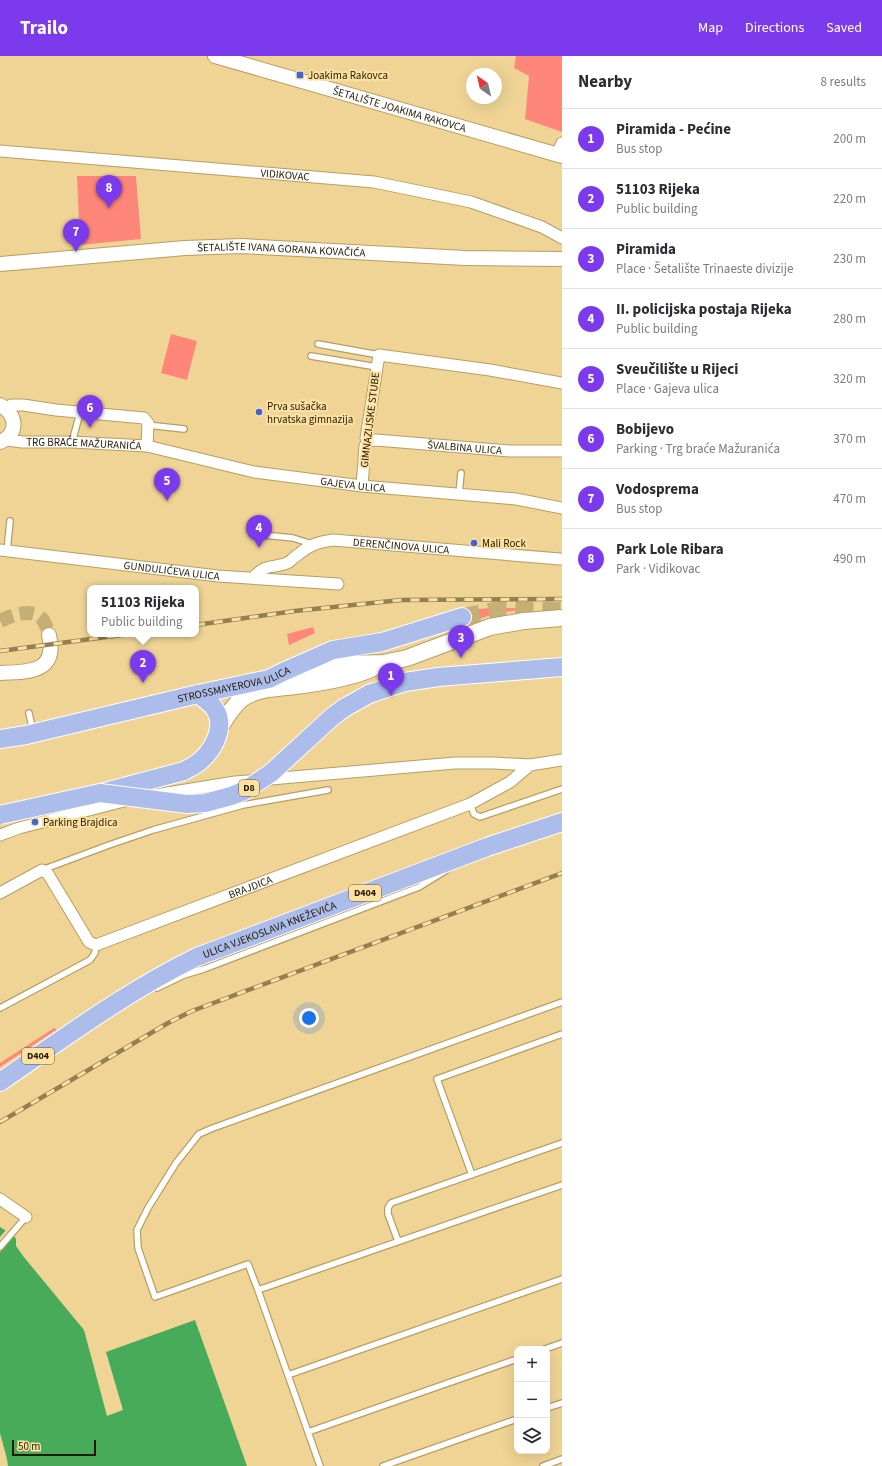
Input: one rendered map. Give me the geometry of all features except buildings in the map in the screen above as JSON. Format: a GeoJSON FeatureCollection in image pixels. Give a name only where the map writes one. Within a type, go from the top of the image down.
{"type":"FeatureCollection","features":[{"type":"Feature","properties":{"kind":"main road","name":"STROSSMAYEROVA ULICA"},"geometry":{"type":"LineString","coordinates":[[0,739],[34,733],[198,694],[270,679],[333,650],[382,642],[462,617]]}},
{"type":"Feature","properties":{"kind":"main road"},"geometry":{"type":"LineString","coordinates":[[270,679],[350,664],[383,663],[407,658],[490,627],[524,621],[562,618]]}},
{"type":"Feature","properties":{"kind":"main road"},"geometry":{"type":"LineString","coordinates":[[100,793],[184,771],[195,765],[206,755],[212,746],[234,706],[249,694],[258,691],[307,685],[354,675],[367,671],[383,663]]}},
{"type":"Feature","properties":{"kind":"main road","name":"D8"},"geometry":{"type":"LineString","coordinates":[[3,810],[100,793],[187,804],[205,803],[232,796],[244,791],[271,773],[332,717],[344,708],[369,694],[405,682],[438,677],[562,667]]}},
{"type":"Feature","properties":{"kind":"main road"},"geometry":{"type":"LineString","coordinates":[[198,694],[216,711],[220,729]]}},
{"type":"Feature","properties":{"kind":"main road","name":"ULICA VJEKOSLAVA KNEŽEVIĆA"},"geometry":{"type":"LineString","coordinates":[[0,1082],[120,1000],[171,970],[197,957],[470,853],[562,822]]}},
{"type":"Feature","properties":{"kind":"street","name":"ŠETALIŠTE JOAKIMA RAKOVCA"},"geometry":{"type":"LineString","coordinates":[[215,56],[560,151]]}},
{"type":"Feature","properties":{"kind":"street","name":"VIDIKOVAC"},"geometry":{"type":"LineString","coordinates":[[0,151],[374,182],[471,202],[542,227],[562,238]]}},
{"type":"Feature","properties":{"kind":"street","name":"ŠETALIŠTE IVANA GORANA KOVAČIĆA"},"geometry":{"type":"LineString","coordinates":[[0,264],[185,248],[242,246],[465,258],[562,259]]}},
{"type":"Feature","properties":{"kind":"street","name":"GIMNAZIJSKE STUBE"},"geometry":{"type":"LineString","coordinates":[[362,486],[365,446],[368,441],[366,438],[379,355]]}},
{"type":"Feature","properties":{"kind":"street"},"geometry":{"type":"LineString","coordinates":[[379,355],[490,370],[562,383]]}},
{"type":"Feature","properties":{"kind":"street","name":"TRG BRAĆE MAŽURANIĆA"},"geometry":{"type":"LineString","coordinates":[[3,407],[16,404],[80,413],[144,418],[147,425],[147,446],[72,442],[3,441]]}},
{"type":"Feature","properties":{"kind":"street","name":"TRG BRAĆE MAŽURANIĆA"},"geometry":{"type":"LineString","coordinates":[[3,407],[12,416],[13,428],[11,434],[3,441]]}},
{"type":"Feature","properties":{"kind":"street","name":"ŠVALBINA ULICA"},"geometry":{"type":"LineString","coordinates":[[368,441],[376,440],[510,451],[562,451]]}},
{"type":"Feature","properties":{"kind":"street","name":"GAJEVA ULICA"},"geometry":{"type":"LineString","coordinates":[[147,446],[254,472],[362,486],[516,499],[562,508]]}},
{"type":"Feature","properties":{"kind":"street","name":"DERENČINOVA ULICA"},"geometry":{"type":"LineString","coordinates":[[253,578],[259,571],[266,567],[289,562],[312,544],[333,540],[560,558]]}},
{"type":"Feature","properties":{"kind":"street","name":"GUNDULIĆEVA ULICA"},"geometry":{"type":"LineString","coordinates":[[3,551],[196,573],[338,584]]}},
{"type":"Feature","properties":{"kind":"street"},"geometry":{"type":"LineString","coordinates":[[0,673],[26,672],[40,667],[48,659],[51,652],[49,635]]}},
{"type":"Feature","properties":{"kind":"street"},"geometry":{"type":"LineString","coordinates":[[0,835],[19,828],[134,798],[235,782],[455,763],[530,765],[562,760]]}},
{"type":"Feature","properties":{"kind":"street","name":"BRAJDICA"},"geometry":{"type":"LineString","coordinates":[[96,945],[470,804],[510,782],[530,765]]}},
{"type":"Feature","properties":{"kind":"street"},"geometry":{"type":"LineString","coordinates":[[0,893],[34,873],[42,870],[48,874],[89,942],[96,945]]}},
{"type":"Feature","properties":{"kind":"street"},"geometry":{"type":"LineString","coordinates":[[0,1199],[26,1217]]}},
{"type":"Feature","properties":{"kind":"lane"},"geometry":{"type":"LineString","coordinates":[[318,344],[379,355]]}},
{"type":"Feature","properties":{"kind":"lane"},"geometry":{"type":"LineString","coordinates":[[311,356],[377,367]]}},
{"type":"Feature","properties":{"kind":"lane"},"geometry":{"type":"LineString","coordinates":[[72,442],[80,413]]}},
{"type":"Feature","properties":{"kind":"lane"},"geometry":{"type":"LineString","coordinates":[[147,425],[184,428]]}},
{"type":"Feature","properties":{"kind":"lane"},"geometry":{"type":"LineString","coordinates":[[459,494],[462,473]]}},
{"type":"Feature","properties":{"kind":"lane"},"geometry":{"type":"LineString","coordinates":[[3,551],[10,521]]}},
{"type":"Feature","properties":{"kind":"lane"},"geometry":{"type":"LineString","coordinates":[[253,534],[293,538],[312,544]]}},
{"type":"Feature","properties":{"kind":"lane"},"geometry":{"type":"LineString","coordinates":[[30,713],[34,733]]}},
{"type":"Feature","properties":{"kind":"lane"},"geometry":{"type":"LineString","coordinates":[[470,804],[474,814],[480,817],[562,789]]}},
{"type":"Feature","properties":{"kind":"lane"},"geometry":{"type":"LineString","coordinates":[[42,870],[109,844],[153,830],[243,805],[328,790]]}},
{"type":"Feature","properties":{"kind":"lane"},"geometry":{"type":"LineString","coordinates":[[3,810],[16,814],[19,828]]}},
{"type":"Feature","properties":{"kind":"lane"},"geometry":{"type":"LineString","coordinates":[[154,990],[184,975],[419,887],[470,853]]}},
{"type":"Feature","properties":{"kind":"lane"},"geometry":{"type":"LineString","coordinates":[[0,1008],[90,960],[95,953],[96,945]]}},
{"type":"Feature","properties":{"kind":"lane"},"geometry":{"type":"LineString","coordinates":[[320,1466],[248,1264],[155,1298],[138,1248],[137,1230],[148,1208],[176,1163],[199,1134],[562,1002]]}},
{"type":"Feature","properties":{"kind":"lane"},"geometry":{"type":"LineString","coordinates":[[77,1029],[100,1022]]}},
{"type":"Feature","properties":{"kind":"lane"},"geometry":{"type":"LineString","coordinates":[[472,1175],[437,1079],[562,1034]]}},
{"type":"Feature","properties":{"kind":"lane"},"geometry":{"type":"LineString","coordinates":[[398,1241],[388,1214],[388,1208],[391,1203],[562,1143]]}},
{"type":"Feature","properties":{"kind":"lane"},"geometry":{"type":"LineString","coordinates":[[258,1290],[562,1185]]}},
{"type":"Feature","properties":{"kind":"lane"},"geometry":{"type":"LineString","coordinates":[[0,1247],[26,1217]]}},
{"type":"Feature","properties":{"kind":"lane"},"geometry":{"type":"LineString","coordinates":[[288,1375],[562,1279]]}},
{"type":"Feature","properties":{"kind":"lane"},"geometry":{"type":"LineString","coordinates":[[550,1347],[562,1343]]}},
{"type":"Feature","properties":{"kind":"lane"},"geometry":{"type":"LineString","coordinates":[[308,1432],[514,1360]]}},
{"type":"Feature","properties":{"kind":"lane"},"geometry":{"type":"LineString","coordinates":[[550,1407],[562,1403]]}},
{"type":"Feature","properties":{"kind":"lane"},"geometry":{"type":"LineString","coordinates":[[383,1466],[514,1420]]}},
{"type":"Feature","properties":{"kind":"lane"},"geometry":{"type":"LineString","coordinates":[[543,1466],[562,1459]]}},
{"type":"Feature","properties":{"kind":"shaded area"},"geometry":{"type":"Polygon","coordinates":[[[516,56],[562,56],[562,132],[525,119],[529,76],[514,68],[516,56]]]}},
{"type":"Feature","properties":{"kind":"shaded area"},"geometry":{"type":"Polygon","coordinates":[[[77,176],[136,176],[141,239],[80,245],[77,176]]]}},
{"type":"Feature","properties":{"kind":"shaded area"},"geometry":{"type":"Polygon","coordinates":[[[171,334],[197,341],[187,380],[161,373],[171,334]]]}},
{"type":"Feature","properties":{"kind":"shaded area"},"geometry":{"type":"Polygon","coordinates":[[[489,608],[528,608],[498,613],[465,623],[463,611],[489,608]]]}},
{"type":"Feature","properties":{"kind":"shaded area"},"geometry":{"type":"Polygon","coordinates":[[[313,627],[315,633],[289,645],[287,634],[313,627]]]}},
{"type":"Feature","properties":{"kind":"shaded area"},"geometry":{"type":"Polygon","coordinates":[[[473,842],[474,843],[101,1003],[112,994],[153,970],[209,942],[473,842]]]}},
{"type":"Feature","properties":{"kind":"shaded area"},"geometry":{"type":"Polygon","coordinates":[[[54,1028],[56,1030],[0,1067],[0,1063],[54,1028]]]}},
{"type":"Feature","properties":{"kind":"shaded area"},"geometry":{"type":"Polygon","coordinates":[[[0,1227],[14,1236],[16,1239],[16,1246],[23,1256],[84,1330],[107,1416],[123,1410],[106,1352],[195,1320],[247,1466],[8,1466],[0,1433],[0,1227]]]}},
{"type":"Feature","properties":{"kind":"pier"},"geometry":{"type":"Polygon","coordinates":[[[6,1230],[14,1236],[0,1252],[0,1237],[6,1230]]]}},
{"type":"Feature","properties":{"kind":"tunnel"},"geometry":{"type":"LineString","coordinates":[[462,617],[500,610],[562,611]]}},
{"type":"Feature","properties":{"kind":"tunnel"},"geometry":{"type":"LineString","coordinates":[[0,621],[10,616],[22,613],[34,614],[43,620],[49,635]]}},
{"type":"Feature","properties":{"kind":"railway"},"geometry":{"type":"LineString","coordinates":[[199,625],[295,611],[401,600],[562,599]]}},
{"type":"Feature","properties":{"kind":"railway"},"geometry":{"type":"LineString","coordinates":[[0,651],[106,637]]}},
{"type":"Feature","properties":{"kind":"railway"},"geometry":{"type":"LineString","coordinates":[[0,1122],[168,1023],[192,1011],[562,873]]}},
{"type":"Feature","properties":{"kind":"place","name":"Joakima Rakovca"},"geometry":{"type":"Point","coordinates":[300,75]}},
{"type":"Feature","properties":{"kind":"place","name":"Park Lole Ribara"},"geometry":{"type":"Point","coordinates":[109,208]}},
{"type":"Feature","properties":{"kind":"place","name":"Vodosprema"},"geometry":{"type":"Point","coordinates":[76,252]}},
{"type":"Feature","properties":{"kind":"place","name":"Prva sušačka hrvatska gimnazija"},"geometry":{"type":"Point","coordinates":[259,412]}},
{"type":"Feature","properties":{"kind":"place","name":"Bobijevo"},"geometry":{"type":"Point","coordinates":[90,428]}},
{"type":"Feature","properties":{"kind":"place","name":"Sveučilište u Rijeci"},"geometry":{"type":"Point","coordinates":[167,501]}},
{"type":"Feature","properties":{"kind":"place","name":"Mali Rock"},"geometry":{"type":"Point","coordinates":[474,543]}},
{"type":"Feature","properties":{"kind":"place","name":"II. policijska postaja Rijeka"},"geometry":{"type":"Point","coordinates":[259,548]}},
{"type":"Feature","properties":{"kind":"place","name":"Piramida"},"geometry":{"type":"Point","coordinates":[461,658]}},
{"type":"Feature","properties":{"kind":"place","name":"51103 Rijeka"},"geometry":{"type":"Point","coordinates":[143,683]}},
{"type":"Feature","properties":{"kind":"place","name":"Piramida - Pećine"},"geometry":{"type":"Point","coordinates":[391,696]}},
{"type":"Feature","properties":{"kind":"place","name":"Parking Brajdica"},"geometry":{"type":"Point","coordinates":[35,822]}}]}
